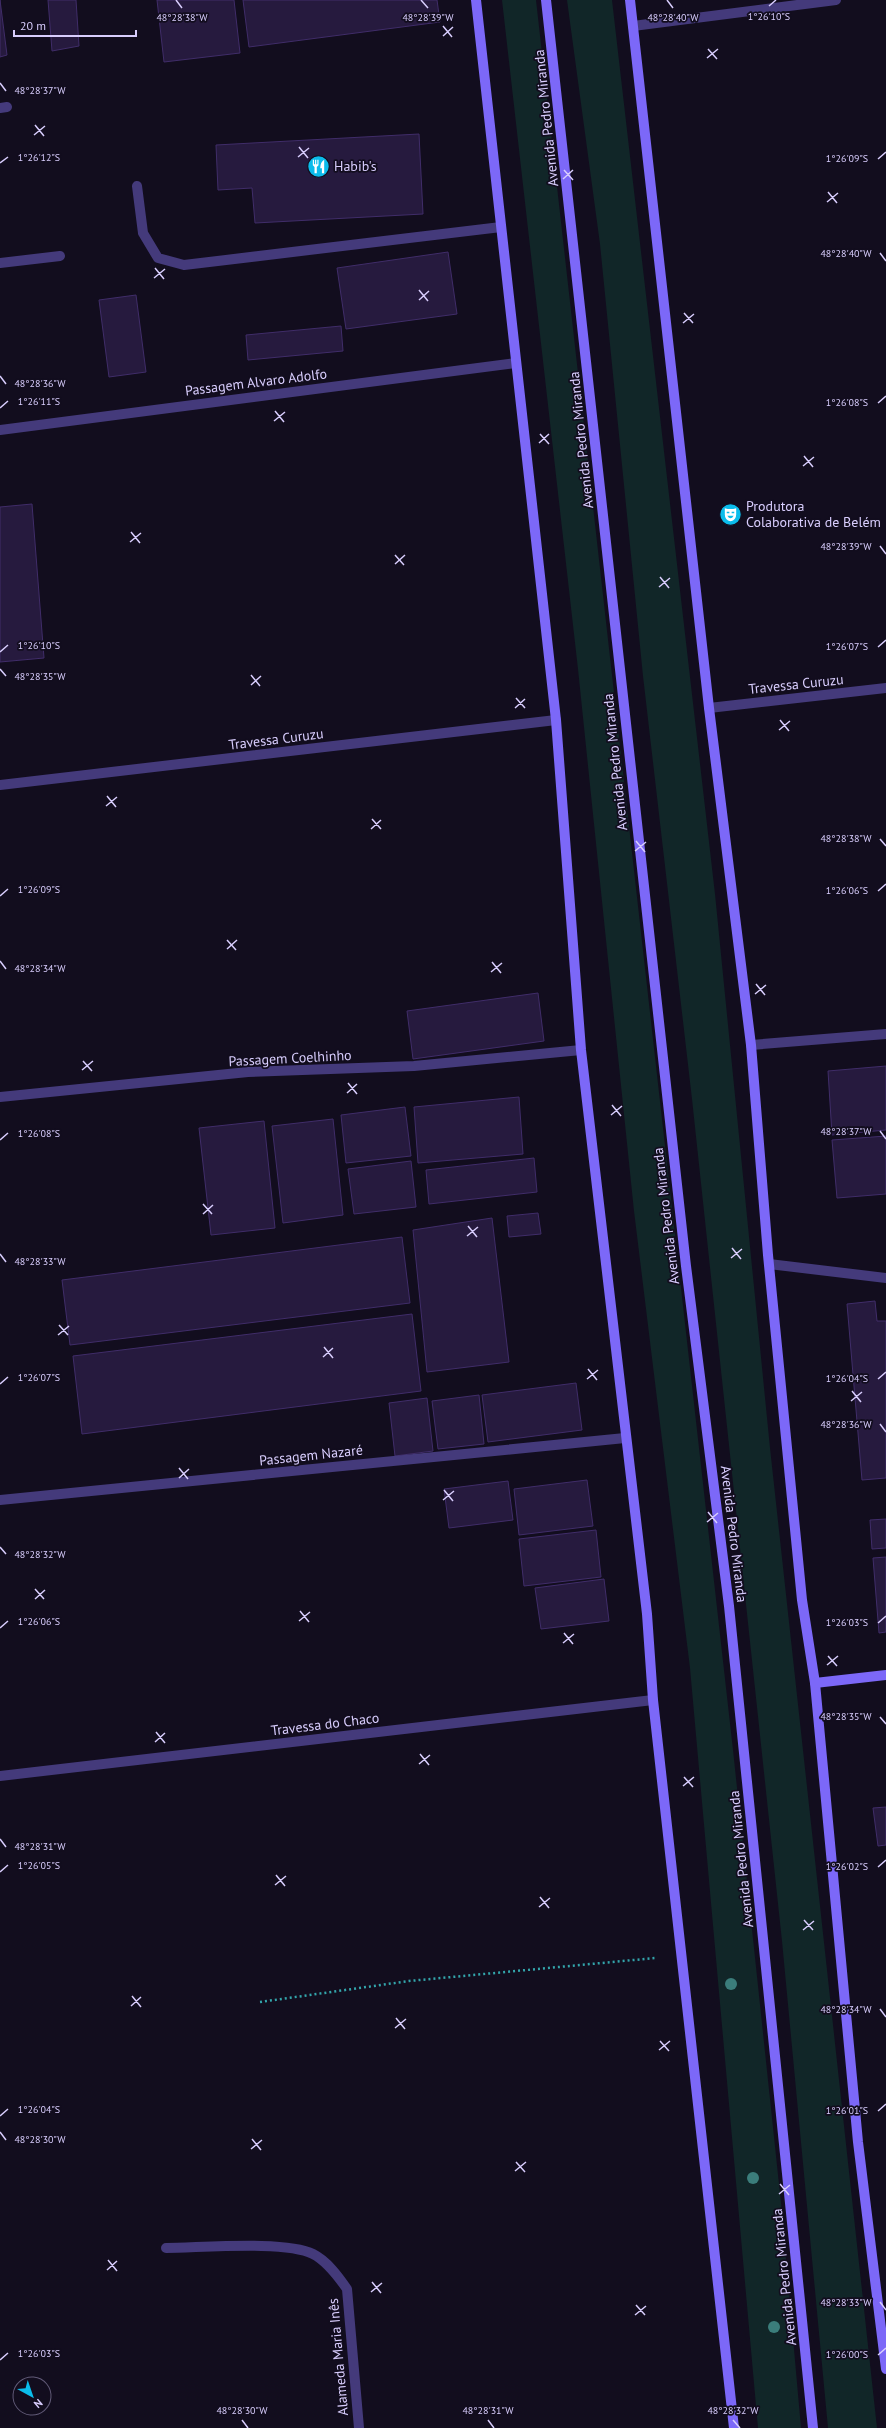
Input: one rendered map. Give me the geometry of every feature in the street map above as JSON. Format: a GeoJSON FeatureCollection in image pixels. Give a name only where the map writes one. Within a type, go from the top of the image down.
{"type":"FeatureCollection","features":[{"type":"Feature","properties":{"kind":"main road"},"geometry":{"type":"LineString","coordinates":[[476,0],[556,720],[581,1050],[625,1438],[647,1614],[653,1700],[734,2428]]}},
{"type":"Feature","properties":{"kind":"main road","name":"Avenida Pedro Miranda"},"geometry":{"type":"LineString","coordinates":[[546,0],[684,1250],[729,1606],[813,2428]]}},
{"type":"Feature","properties":{"kind":"main road"},"geometry":{"type":"LineString","coordinates":[[630,0],[709,708],[751,1045],[769,1264],[802,1600],[815,1683],[858,2142],[886,2368]]}},
{"type":"Feature","properties":{"kind":"main road"},"geometry":{"type":"LineString","coordinates":[[815,1683],[886,1676]]}},
{"type":"Feature","properties":{"kind":"street"},"geometry":{"type":"LineString","coordinates":[[633,26],[836,0]]}},
{"type":"Feature","properties":{"kind":"street"},"geometry":{"type":"LineString","coordinates":[[137,186],[143,233],[158,258],[184,265],[501,227]]}},
{"type":"Feature","properties":{"kind":"street"},"geometry":{"type":"LineString","coordinates":[[0,263],[60,256]]}},
{"type":"Feature","properties":{"kind":"street","name":"Passagem Alvaro Adolfo"},"geometry":{"type":"LineString","coordinates":[[0,430],[516,363]]}},
{"type":"Feature","properties":{"kind":"street","name":"Travessa Curuzu"},"geometry":{"type":"LineString","coordinates":[[709,708],[886,688]]}},
{"type":"Feature","properties":{"kind":"street","name":"Travessa Curuzu"},"geometry":{"type":"LineString","coordinates":[[0,786],[556,720]]}},
{"type":"Feature","properties":{"kind":"street"},"geometry":{"type":"LineString","coordinates":[[751,1045],[886,1034]]}},
{"type":"Feature","properties":{"kind":"street","name":"Passagem Coelhinho"},"geometry":{"type":"LineString","coordinates":[[0,1097],[248,1072],[414,1066],[581,1050]]}},
{"type":"Feature","properties":{"kind":"street"},"geometry":{"type":"LineString","coordinates":[[769,1264],[886,1278]]}},
{"type":"Feature","properties":{"kind":"street","name":"Passagem Nazaré"},"geometry":{"type":"LineString","coordinates":[[0,1500],[625,1438]]}},
{"type":"Feature","properties":{"kind":"street","name":"Travessa do Chaco"},"geometry":{"type":"LineString","coordinates":[[0,1776],[653,1700]]}},
{"type":"Feature","properties":{"kind":"street","name":"Alameda Maria Inês"},"geometry":{"type":"LineString","coordinates":[[166,2248],[289,2247],[313,2254],[334,2271],[347,2289],[359,2428]]}},
{"type":"Feature","properties":{"kind":"path"},"geometry":{"type":"LineString","coordinates":[[260,2002],[410,1982],[681,1956]]}},
{"type":"Feature","properties":{"kind":"green space"},"geometry":{"type":"Polygon","coordinates":[[[502,0],[536,0],[733,1750],[781,2203],[801,2428],[758,2428],[690,1668],[634,1211],[578,669],[502,0]]]}},
{"type":"Feature","properties":{"kind":"green space"},"geometry":{"type":"Polygon","coordinates":[[[567,0],[612,0],[715,894],[770,1448],[877,2428],[828,2428],[782,1941],[692,1099],[643,676],[600,244],[567,0]]]}},
{"type":"Feature","properties":{"kind":"building"},"geometry":{"type":"Polygon","coordinates":[[[0,0],[7,55],[0,57],[0,0]]]}},
{"type":"Feature","properties":{"kind":"building"},"geometry":{"type":"Polygon","coordinates":[[[48,0],[76,0],[79,46],[52,51],[48,0]]]}},
{"type":"Feature","properties":{"kind":"building"},"geometry":{"type":"Polygon","coordinates":[[[157,0],[234,0],[240,53],[164,62],[157,0]]]}},
{"type":"Feature","properties":{"kind":"building"},"geometry":{"type":"Polygon","coordinates":[[[243,0],[437,0],[440,22],[249,47],[243,0]]]}},
{"type":"Feature","properties":{"kind":"building","name":"Habib's"},"geometry":{"type":"Polygon","coordinates":[[[419,134],[423,214],[255,223],[252,188],[218,190],[216,145],[419,134]]]}},
{"type":"Feature","properties":{"kind":"building"},"geometry":{"type":"Polygon","coordinates":[[[448,252],[457,314],[346,329],[337,268],[448,252]]]}},
{"type":"Feature","properties":{"kind":"building"},"geometry":{"type":"Polygon","coordinates":[[[136,295],[146,372],[109,377],[99,300],[136,295]]]}},
{"type":"Feature","properties":{"kind":"building"},"geometry":{"type":"Polygon","coordinates":[[[341,326],[343,351],[248,360],[246,335],[341,326]]]}},
{"type":"Feature","properties":{"kind":"building"},"geometry":{"type":"Polygon","coordinates":[[[32,504],[44,658],[0,662],[0,507],[32,504]]]}},
{"type":"Feature","properties":{"kind":"building"},"geometry":{"type":"Polygon","coordinates":[[[538,993],[544,1041],[413,1059],[407,1011],[538,993]]]}},
{"type":"Feature","properties":{"kind":"building"},"geometry":{"type":"Polygon","coordinates":[[[886,1066],[886,1130],[832,1135],[828,1071],[886,1066]]]}},
{"type":"Feature","properties":{"kind":"building"},"geometry":{"type":"Polygon","coordinates":[[[519,1097],[523,1154],[418,1163],[414,1107],[519,1097]]]}},
{"type":"Feature","properties":{"kind":"building"},"geometry":{"type":"Polygon","coordinates":[[[405,1107],[411,1156],[346,1163],[341,1115],[405,1107]]]}},
{"type":"Feature","properties":{"kind":"building"},"geometry":{"type":"Polygon","coordinates":[[[333,1119],[343,1215],[283,1223],[272,1126],[333,1119]]]}},
{"type":"Feature","properties":{"kind":"building"},"geometry":{"type":"Polygon","coordinates":[[[264,1121],[275,1228],[211,1235],[199,1128],[264,1121]]]}},
{"type":"Feature","properties":{"kind":"building"},"geometry":{"type":"Polygon","coordinates":[[[886,1136],[886,1194],[837,1198],[832,1140],[886,1136]]]}},
{"type":"Feature","properties":{"kind":"building"},"geometry":{"type":"Polygon","coordinates":[[[534,1158],[537,1192],[429,1204],[426,1170],[534,1158]]]}},
{"type":"Feature","properties":{"kind":"building"},"geometry":{"type":"Polygon","coordinates":[[[411,1161],[416,1207],[354,1214],[348,1169],[411,1161]]]}},
{"type":"Feature","properties":{"kind":"building"},"geometry":{"type":"Polygon","coordinates":[[[538,1213],[541,1234],[509,1237],[507,1216],[538,1213]]]}},
{"type":"Feature","properties":{"kind":"building"},"geometry":{"type":"Polygon","coordinates":[[[492,1218],[509,1362],[427,1372],[413,1230],[492,1218]]]}},
{"type":"Feature","properties":{"kind":"building"},"geometry":{"type":"Polygon","coordinates":[[[402,1237],[410,1303],[70,1345],[62,1280],[402,1237]]]}},
{"type":"Feature","properties":{"kind":"building"},"geometry":{"type":"Polygon","coordinates":[[[875,1301],[877,1321],[886,1321],[886,1478],[862,1480],[847,1304],[875,1301]]]}},
{"type":"Feature","properties":{"kind":"building"},"geometry":{"type":"Polygon","coordinates":[[[412,1314],[421,1391],[82,1434],[73,1356],[412,1314]]]}},
{"type":"Feature","properties":{"kind":"building"},"geometry":{"type":"Polygon","coordinates":[[[576,1383],[582,1430],[488,1442],[482,1395],[576,1383]]]}},
{"type":"Feature","properties":{"kind":"building"},"geometry":{"type":"Polygon","coordinates":[[[479,1395],[484,1444],[438,1449],[432,1401],[479,1395]]]}},
{"type":"Feature","properties":{"kind":"building"},"geometry":{"type":"Polygon","coordinates":[[[427,1398],[433,1451],[395,1456],[389,1403],[427,1398]]]}},
{"type":"Feature","properties":{"kind":"building"},"geometry":{"type":"Polygon","coordinates":[[[587,1480],[593,1526],[519,1535],[514,1489],[587,1480]]]}},
{"type":"Feature","properties":{"kind":"building"},"geometry":{"type":"Polygon","coordinates":[[[508,1481],[513,1520],[449,1528],[444,1489],[508,1481]]]}},
{"type":"Feature","properties":{"kind":"building"},"geometry":{"type":"Polygon","coordinates":[[[886,1519],[886,1548],[872,1549],[870,1520],[886,1519]]]}},
{"type":"Feature","properties":{"kind":"building"},"geometry":{"type":"Polygon","coordinates":[[[596,1530],[601,1577],[524,1586],[519,1539],[596,1530]]]}},
{"type":"Feature","properties":{"kind":"building"},"geometry":{"type":"Polygon","coordinates":[[[886,1557],[886,1632],[879,1633],[873,1558],[886,1557]]]}},
{"type":"Feature","properties":{"kind":"building"},"geometry":{"type":"Polygon","coordinates":[[[604,1579],[609,1621],[541,1629],[535,1588],[604,1579]]]}},
{"type":"Feature","properties":{"kind":"building"},"geometry":{"type":"Polygon","coordinates":[[[886,1807],[886,1845],[878,1846],[873,1808],[886,1807]]]}},
{"type":"Feature","properties":{"kind":"place","name":"Habib's"},"geometry":{"type":"Point","coordinates":[319,166]}},
{"type":"Feature","properties":{"kind":"place","name":"Produtora Colaborativa de Belém"},"geometry":{"type":"Point","coordinates":[730,514]}}]}
